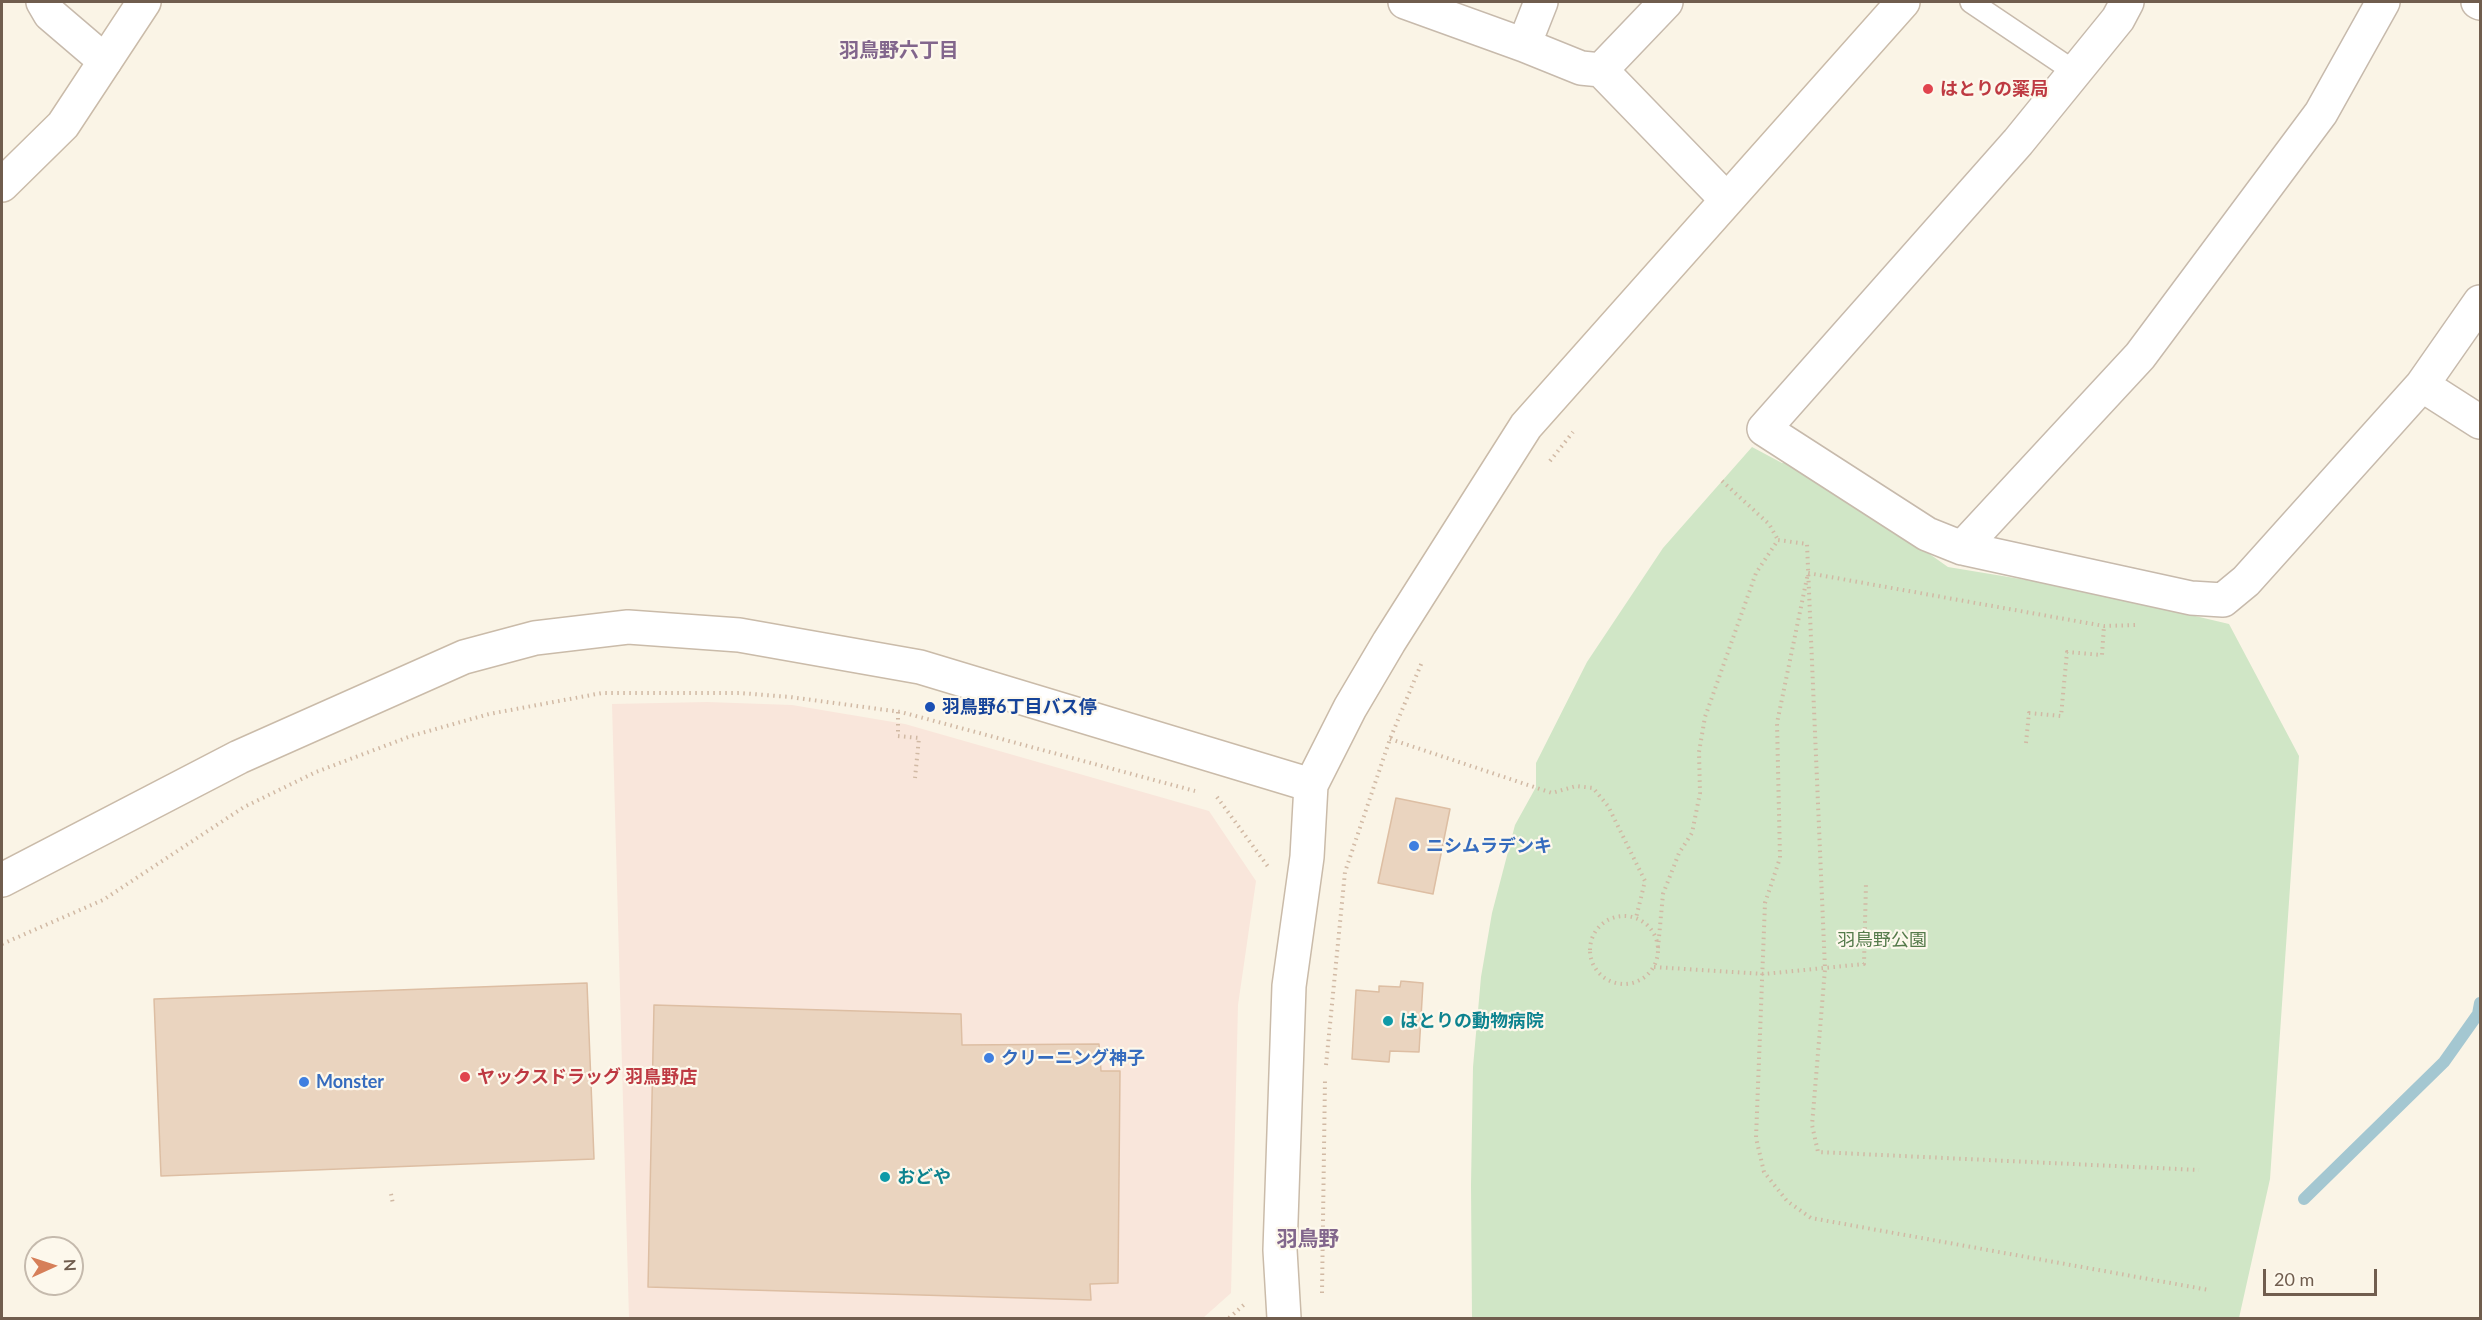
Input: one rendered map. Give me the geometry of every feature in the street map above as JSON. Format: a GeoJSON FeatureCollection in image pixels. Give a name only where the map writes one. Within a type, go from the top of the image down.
{"type":"FeatureCollection","features":[{"type":"Feature","properties":{"kind":"street"},"geometry":{"type":"LineString","coordinates":[[43,2],[50,14],[105,61]]}},
{"type":"Feature","properties":{"kind":"street"},"geometry":{"type":"LineString","coordinates":[[2,185],[63,125],[144,2]]}},
{"type":"Feature","properties":{"kind":"street"},"geometry":{"type":"LineString","coordinates":[[1405,2],[1581,68],[1601,70],[1725,199]]}},
{"type":"Feature","properties":{"kind":"street"},"geometry":{"type":"LineString","coordinates":[[1524,45],[1541,2]]}},
{"type":"Feature","properties":{"kind":"street"},"geometry":{"type":"LineString","coordinates":[[1601,70],[1666,2]]}},
{"type":"Feature","properties":{"kind":"street"},"geometry":{"type":"LineString","coordinates":[[1284,1318],[1280,1250],[1289,986],[1307,856],[1311,785],[1350,708],[1389,642],[1526,426],[1725,199],[1903,2]]}},
{"type":"Feature","properties":{"kind":"street"},"geometry":{"type":"LineString","coordinates":[[2127,2],[2118,19],[2018,142],[1764,429],[1927,534],[1962,548],[2191,598],[2223,600],[2246,581],[2422,385],[2481,302]]}},
{"type":"Feature","properties":{"kind":"street"},"geometry":{"type":"LineString","coordinates":[[1962,548],[2140,356],[2321,113],[2383,2]]}},
{"type":"Feature","properties":{"kind":"street"},"geometry":{"type":"LineString","coordinates":[[2422,385],[2481,422]]}},
{"type":"Feature","properties":{"kind":"street"},"geometry":{"type":"LineString","coordinates":[[2,880],[239,758],[464,657],[535,638],[628,627],[739,635],[920,668],[1311,785]]}},
{"type":"Feature","properties":{"kind":"lane"},"geometry":{"type":"LineString","coordinates":[[1971,2],[2078,68]]}},
{"type":"Feature","properties":{"kind":"lane"},"geometry":{"type":"LineString","coordinates":[[1990,2],[2078,68]]}},
{"type":"Feature","properties":{"kind":"path"},"geometry":{"type":"LineString","coordinates":[[1548,464],[1577,427]]}},
{"type":"Feature","properties":{"kind":"path"},"geometry":{"type":"LineString","coordinates":[[1722,481],[1769,524],[1778,540]]}},
{"type":"Feature","properties":{"kind":"path"},"geometry":{"type":"LineString","coordinates":[[1778,540],[1807,544],[1825,969],[1812,1125],[1818,1152],[2199,1170]]}},
{"type":"Feature","properties":{"kind":"path"},"geometry":{"type":"LineString","coordinates":[[1658,948],[1652,929],[1636,918],[1617,916],[1599,926],[1590,943],[1592,963],[1603,978],[1621,985],[1640,981],[1654,967],[1658,948],[1663,894],[1679,853],[1692,833],[1700,793],[1699,752],[1706,717],[1756,573],[1778,540]]}},
{"type":"Feature","properties":{"kind":"path"},"geometry":{"type":"LineString","coordinates":[[1808,573],[2104,626],[2138,625]]}},
{"type":"Feature","properties":{"kind":"path"},"geometry":{"type":"LineString","coordinates":[[1808,573],[1777,723],[1780,858],[1765,903],[1756,1138],[1764,1172],[1787,1201],[1811,1218],[2209,1290]]}},
{"type":"Feature","properties":{"kind":"path"},"geometry":{"type":"LineString","coordinates":[[2026,743],[2029,713],[2061,716],[2067,652],[2102,655],[2104,626]]}},
{"type":"Feature","properties":{"kind":"path"},"geometry":{"type":"LineString","coordinates":[[1325,1067],[1345,872],[1390,739],[1422,662]]}},
{"type":"Feature","properties":{"kind":"path"},"geometry":{"type":"LineString","coordinates":[[2,944],[103,900],[244,807],[316,772],[411,736],[489,714],[602,693],[740,693],[898,712],[1198,792]]}},
{"type":"Feature","properties":{"kind":"path"},"geometry":{"type":"LineString","coordinates":[[898,712],[898,736],[920,738],[915,778]]}},
{"type":"Feature","properties":{"kind":"path"},"geometry":{"type":"LineString","coordinates":[[1390,739],[1552,793],[1576,786],[1593,788],[1608,806],[1645,881],[1636,918]]}},
{"type":"Feature","properties":{"kind":"path"},"geometry":{"type":"LineString","coordinates":[[1209,795],[1220,797],[1269,867],[1268,879]]}},
{"type":"Feature","properties":{"kind":"path"},"geometry":{"type":"LineString","coordinates":[[1654,967],[1764,974],[1864,964],[1866,883]]}},
{"type":"Feature","properties":{"kind":"path"},"geometry":{"type":"LineString","coordinates":[[1322,1294],[1325,1079]]}},
{"type":"Feature","properties":{"kind":"path"},"geometry":{"type":"LineString","coordinates":[[391,1194],[393,1204]]}},
{"type":"Feature","properties":{"kind":"path"},"geometry":{"type":"LineString","coordinates":[[1229,1318],[1246,1304],[1246,1292]]}},
{"type":"Feature","properties":{"kind":"shaded area","name":"おどや"},"geometry":{"type":"Polygon","coordinates":[[[707,702],[792,705],[905,724],[1209,811],[1256,881],[1238,1005],[1231,1293],[1203,1318],[629,1318],[612,704],[707,702]]]}},
{"type":"Feature","properties":{"kind":"green space","name":"羽鳥野公園"},"geometry":{"type":"Polygon","coordinates":[[[1752,447],[1782,463],[1800,463],[1948,567],[2081,589],[2229,624],[2299,756],[2270,1179],[2239,1318],[1472,1318],[1473,1067],[1481,977],[1492,913],[1515,825],[1536,787],[1536,763],[1587,662],[1663,548],[1752,447]]]}},
{"type":"Feature","properties":{"kind":"building","name":"ニシムラデンキ"},"geometry":{"type":"Polygon","coordinates":[[[1396,798],[1450,809],[1433,894],[1378,883],[1396,798]]]}},
{"type":"Feature","properties":{"kind":"building","name":"はとりの動物病院"},"geometry":{"type":"Polygon","coordinates":[[[1401,981],[1423,983],[1419,1052],[1390,1051],[1389,1062],[1352,1059],[1356,990],[1379,992],[1379,986],[1400,987],[1401,981]]]}},
{"type":"Feature","properties":{"kind":"building"},"geometry":{"type":"Polygon","coordinates":[[[587,983],[594,1159],[161,1176],[154,999],[587,983]]]}},
{"type":"Feature","properties":{"kind":"building","name":"おどや"},"geometry":{"type":"Polygon","coordinates":[[[654,1005],[961,1014],[962,1045],[1099,1044],[1101,1071],[1120,1071],[1118,1283],[1090,1284],[1091,1300],[648,1287],[654,1005]]]}},
{"type":"Feature","properties":{"kind":"waterway"},"geometry":{"type":"LineString","coordinates":[[2304,1199],[2444,1062],[2478,1014],[2480,1003]]}},
{"type":"Feature","properties":{"kind":"place","name":"はとりの薬局"},"geometry":{"type":"Point","coordinates":[1928,89]}},
{"type":"Feature","properties":{"kind":"place","name":"羽鳥野6丁目バス停"},"geometry":{"type":"Point","coordinates":[930,707]}},
{"type":"Feature","properties":{"kind":"place","name":"ニシムラデンキ"},"geometry":{"type":"Point","coordinates":[1414,846]}},
{"type":"Feature","properties":{"kind":"place","name":"はとりの動物病院"},"geometry":{"type":"Point","coordinates":[1388,1021]}},
{"type":"Feature","properties":{"kind":"place","name":"クリーニング神子"},"geometry":{"type":"Point","coordinates":[989,1058]}},
{"type":"Feature","properties":{"kind":"place","name":"ヤックスドラッグ 羽鳥野店"},"geometry":{"type":"Point","coordinates":[465,1077]}},
{"type":"Feature","properties":{"kind":"place","name":"Monster"},"geometry":{"type":"Point","coordinates":[304,1082]}},
{"type":"Feature","properties":{"kind":"place","name":"おどや"},"geometry":{"type":"Point","coordinates":[885,1177]}},
{"type":"Feature","properties":{"kind":"district","name":"羽鳥野六丁目"},"geometry":{"type":"Point","coordinates":[899,51]}},
{"type":"Feature","properties":{"kind":"district","name":"羽鳥野"},"geometry":{"type":"Point","coordinates":[1308,1239]}}]}
